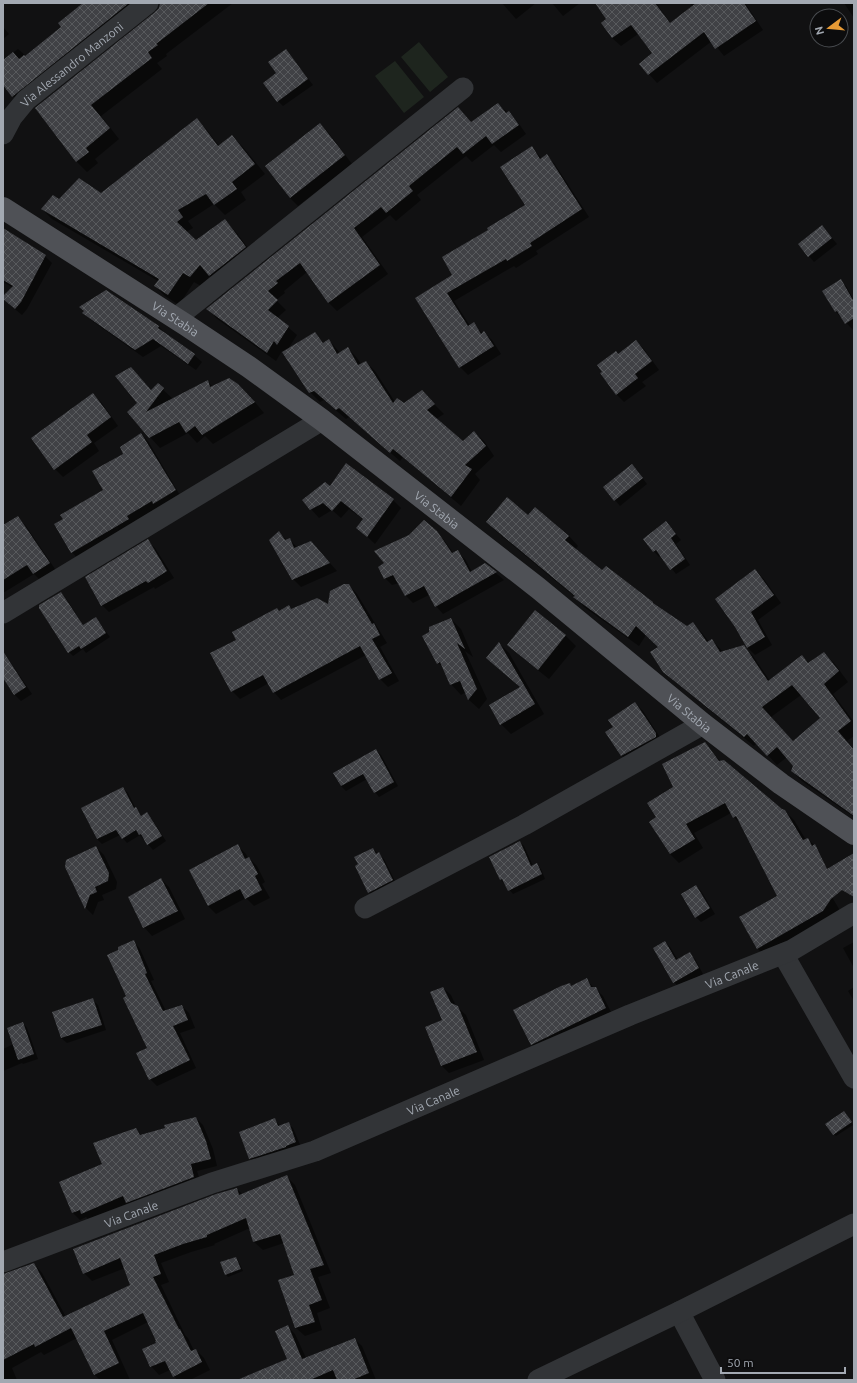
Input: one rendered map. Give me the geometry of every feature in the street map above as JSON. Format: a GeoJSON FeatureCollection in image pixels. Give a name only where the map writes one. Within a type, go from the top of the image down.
{"type":"FeatureCollection","features":[{"type":"Feature","properties":{"kind":"main road","name":"Via Stabia"},"geometry":{"type":"LineString","coordinates":[[3,208],[176,318],[249,367],[322,420],[538,588],[703,724],[781,784],[854,834]]}},
{"type":"Feature","properties":{"kind":"street","name":"Via Alessandro Manzoni"},"geometry":{"type":"LineString","coordinates":[[3,134],[12,116],[26,100],[148,3]]}},
{"type":"Feature","properties":{"kind":"street"},"geometry":{"type":"LineString","coordinates":[[176,318],[463,88]]}},
{"type":"Feature","properties":{"kind":"street"},"geometry":{"type":"LineString","coordinates":[[3,613],[322,420]]}},
{"type":"Feature","properties":{"kind":"street"},"geometry":{"type":"LineString","coordinates":[[365,908],[524,825],[703,724]]}},
{"type":"Feature","properties":{"kind":"street","name":"Via Canale"},"geometry":{"type":"LineString","coordinates":[[3,1262],[212,1183],[315,1151],[630,1015],[783,954],[854,913]]}},
{"type":"Feature","properties":{"kind":"street"},"geometry":{"type":"LineString","coordinates":[[783,954],[854,1078]]}},
{"type":"Feature","properties":{"kind":"street"},"geometry":{"type":"LineString","coordinates":[[538,1380],[854,1224]]}},
{"type":"Feature","properties":{"kind":"street"},"geometry":{"type":"LineString","coordinates":[[678,1312],[714,1380]]}},
{"type":"Feature","properties":{"kind":"shaded area"},"geometry":{"type":"Polygon","coordinates":[[[419,42],[448,77],[430,92],[401,57],[419,42]]]}},
{"type":"Feature","properties":{"kind":"shaded area"},"geometry":{"type":"Polygon","coordinates":[[[395,61],[424,97],[404,113],[375,76],[395,61]]]}},
{"type":"Feature","properties":{"kind":"building"},"geometry":{"type":"Polygon","coordinates":[[[83,3],[129,3],[12,97],[3,85],[3,60],[13,52],[19,59],[24,55],[25,56],[61,27],[58,23],[83,3]]]}},
{"type":"Feature","properties":{"kind":"building"},"geometry":{"type":"Polygon","coordinates":[[[160,3],[209,3],[156,44],[158,45],[148,52],[152,58],[91,105],[110,128],[86,148],[89,152],[76,162],[35,108],[155,12],[159,8],[160,3]]]}},
{"type":"Feature","properties":{"kind":"building"},"geometry":{"type":"Polygon","coordinates":[[[595,3],[655,3],[670,23],[696,3],[744,3],[756,21],[715,49],[704,32],[648,75],[639,64],[652,53],[631,25],[612,38],[601,23],[606,19],[595,3]]]}},
{"type":"Feature","properties":{"kind":"building"},"geometry":{"type":"Polygon","coordinates":[[[286,49],[308,79],[277,102],[263,83],[276,73],[268,62],[286,49]]]}},
{"type":"Feature","properties":{"kind":"building"},"geometry":{"type":"Polygon","coordinates":[[[498,103],[506,113],[509,111],[519,125],[492,144],[486,136],[463,154],[457,147],[409,186],[413,191],[386,213],[381,207],[354,228],[380,265],[328,303],[300,263],[276,281],[278,283],[268,291],[278,300],[268,310],[289,326],[277,345],[274,341],[267,353],[206,309],[458,107],[471,122],[498,103]]]}},
{"type":"Feature","properties":{"kind":"building"},"geometry":{"type":"Polygon","coordinates":[[[197,118],[218,146],[232,135],[255,164],[232,182],[237,189],[214,205],[206,194],[178,210],[183,217],[177,222],[196,240],[225,219],[246,247],[209,276],[200,265],[190,277],[183,273],[168,295],[154,286],[159,279],[41,209],[53,195],[59,199],[79,178],[101,193],[197,118]]]}},
{"type":"Feature","properties":{"kind":"building"},"geometry":{"type":"Polygon","coordinates":[[[320,123],[345,155],[290,198],[265,166],[320,123]]]}},
{"type":"Feature","properties":{"kind":"building"},"geometry":{"type":"Polygon","coordinates":[[[532,146],[540,159],[547,154],[582,209],[530,243],[532,246],[507,261],[506,259],[447,293],[468,326],[474,322],[481,334],[484,331],[494,346],[459,368],[415,298],[452,275],[442,257],[488,230],[487,228],[525,205],[500,167],[532,146]]]}},
{"type":"Feature","properties":{"kind":"building"},"geometry":{"type":"Polygon","coordinates":[[[822,225],[832,238],[808,257],[798,244],[822,225]]]}},
{"type":"Feature","properties":{"kind":"building"},"geometry":{"type":"Polygon","coordinates":[[[3,228],[46,255],[21,302],[15,309],[3,299],[3,296],[13,286],[3,280],[3,228]]]}},
{"type":"Feature","properties":{"kind":"building"},"geometry":{"type":"Polygon","coordinates":[[[841,279],[854,302],[854,318],[845,324],[837,311],[835,312],[822,291],[841,279]]]}},
{"type":"Feature","properties":{"kind":"building"},"geometry":{"type":"Polygon","coordinates":[[[106,290],[159,326],[158,328],[195,354],[188,364],[153,339],[135,350],[82,313],[84,311],[79,307],[106,290]]]}},
{"type":"Feature","properties":{"kind":"building"},"geometry":{"type":"Polygon","coordinates":[[[315,332],[323,343],[329,339],[337,354],[348,347],[358,365],[366,361],[393,403],[397,398],[404,403],[422,390],[435,404],[427,410],[463,441],[474,431],[486,446],[465,465],[472,469],[451,497],[393,449],[390,453],[339,408],[336,410],[314,391],[309,393],[282,352],[315,332]]]}},
{"type":"Feature","properties":{"kind":"building"},"geometry":{"type":"Polygon","coordinates":[[[636,340],[652,361],[635,374],[638,378],[616,395],[600,373],[602,372],[597,365],[616,351],[618,354],[636,340]]]}},
{"type":"Feature","properties":{"kind":"building"},"geometry":{"type":"Polygon","coordinates":[[[131,367],[151,390],[158,383],[164,388],[146,412],[208,380],[210,387],[229,378],[238,384],[255,402],[202,435],[195,426],[186,433],[179,422],[149,438],[127,412],[137,403],[115,376],[131,367]]]}},
{"type":"Feature","properties":{"kind":"building"},"geometry":{"type":"Polygon","coordinates":[[[93,393],[111,417],[87,435],[92,442],[54,470],[31,438],[93,393]]]}},
{"type":"Feature","properties":{"kind":"building"},"geometry":{"type":"Polygon","coordinates":[[[141,433],[176,490],[153,504],[152,501],[127,516],[129,519],[71,553],[54,524],[63,519],[60,515],[103,490],[92,471],[123,454],[120,447],[141,433]]]}},
{"type":"Feature","properties":{"kind":"building"},"geometry":{"type":"Polygon","coordinates":[[[346,463],[394,499],[367,537],[356,528],[363,519],[341,501],[332,511],[323,503],[310,510],[302,500],[325,482],[330,486],[346,463]]]}},
{"type":"Feature","properties":{"kind":"building"},"geometry":{"type":"Polygon","coordinates":[[[632,464],[643,478],[614,501],[603,487],[632,464]]]}},
{"type":"Feature","properties":{"kind":"building"},"geometry":{"type":"Polygon","coordinates":[[[507,497],[528,515],[535,507],[569,536],[565,540],[602,570],[606,566],[653,603],[687,626],[693,622],[707,642],[712,639],[720,652],[744,645],[768,681],[802,655],[808,663],[824,652],[839,671],[824,684],[851,721],[838,731],[854,750],[854,816],[791,771],[793,766],[777,747],[767,756],[747,734],[744,737],[663,672],[650,652],[658,647],[636,626],[628,637],[573,597],[575,596],[486,522],[507,497]],[[792,685],[762,707],[793,741],[820,718],[792,685]]]}},
{"type":"Feature","properties":{"kind":"building"},"geometry":{"type":"Polygon","coordinates":[[[18,516],[50,563],[33,574],[27,565],[3,580],[3,525],[18,516]]]}},
{"type":"Feature","properties":{"kind":"building"},"geometry":{"type":"Polygon","coordinates":[[[424,520],[437,531],[452,553],[458,550],[470,572],[485,563],[497,572],[435,607],[424,586],[405,596],[393,575],[384,579],[378,567],[384,563],[374,551],[409,535],[424,520]]]}},
{"type":"Feature","properties":{"kind":"building"},"geometry":{"type":"Polygon","coordinates":[[[666,521],[676,534],[671,538],[685,559],[670,570],[656,550],[653,552],[643,539],[666,521]]]}},
{"type":"Feature","properties":{"kind":"building"},"geometry":{"type":"Polygon","coordinates":[[[279,531],[285,540],[290,538],[294,548],[311,541],[330,563],[292,580],[269,540],[279,531]]]}},
{"type":"Feature","properties":{"kind":"building"},"geometry":{"type":"Polygon","coordinates":[[[148,539],[167,571],[148,583],[146,581],[101,606],[85,577],[148,539]]]}},
{"type":"Feature","properties":{"kind":"building"},"geometry":{"type":"Polygon","coordinates":[[[755,569],[774,595],[751,612],[765,637],[747,648],[735,627],[715,599],[755,569]]]}},
{"type":"Feature","properties":{"kind":"building"},"geometry":{"type":"Polygon","coordinates":[[[344,584],[349,584],[372,624],[374,623],[380,635],[372,639],[392,673],[379,680],[360,646],[273,693],[263,675],[231,692],[210,653],[236,640],[232,632],[277,608],[279,611],[289,605],[291,609],[317,598],[328,604],[330,591],[344,584]]]}},
{"type":"Feature","properties":{"kind":"building"},"geometry":{"type":"Polygon","coordinates":[[[61,592],[83,625],[96,617],[106,633],[81,649],[79,646],[68,653],[39,608],[39,605],[61,592]]]}},
{"type":"Feature","properties":{"kind":"building"},"geometry":{"type":"Polygon","coordinates":[[[535,610],[566,635],[538,670],[507,645],[535,610]]]}},
{"type":"Feature","properties":{"kind":"building"},"geometry":{"type":"Polygon","coordinates":[[[451,618],[465,649],[457,643],[477,689],[468,700],[460,681],[450,685],[440,662],[437,664],[422,636],[429,632],[429,627],[451,618]]]}},
{"type":"Feature","properties":{"kind":"building"},"geometry":{"type":"Polygon","coordinates":[[[499,642],[535,704],[500,725],[489,705],[520,687],[486,658],[499,642]]]}},
{"type":"Feature","properties":{"kind":"building"},"geometry":{"type":"Polygon","coordinates":[[[3,651],[26,687],[14,695],[3,678],[3,651]]]}},
{"type":"Feature","properties":{"kind":"building"},"geometry":{"type":"Polygon","coordinates":[[[635,702],[656,733],[656,737],[621,756],[605,732],[613,727],[608,720],[635,702]]]}},
{"type":"Feature","properties":{"kind":"building"},"geometry":{"type":"Polygon","coordinates":[[[705,742],[719,761],[724,760],[785,810],[803,840],[808,838],[812,846],[815,844],[827,869],[854,853],[854,897],[842,890],[831,899],[823,911],[757,949],[739,917],[777,896],[736,816],[733,818],[725,803],[686,824],[695,839],[670,854],[649,822],[656,817],[647,803],[673,787],[662,764],[705,742]]]}},
{"type":"Feature","properties":{"kind":"building"},"geometry":{"type":"Polygon","coordinates":[[[376,749],[394,782],[374,793],[363,774],[341,786],[333,773],[376,749]]]}},
{"type":"Feature","properties":{"kind":"building"},"geometry":{"type":"Polygon","coordinates":[[[123,787],[134,808],[136,807],[141,816],[147,812],[162,836],[147,845],[141,834],[139,835],[136,830],[122,839],[116,830],[97,839],[81,808],[123,787]]]}},
{"type":"Feature","properties":{"kind":"building"},"geometry":{"type":"Polygon","coordinates":[[[520,841],[531,866],[537,863],[542,874],[508,891],[502,879],[500,880],[489,857],[520,841]]]}},
{"type":"Feature","properties":{"kind":"building"},"geometry":{"type":"Polygon","coordinates":[[[238,844],[245,859],[249,857],[258,874],[255,876],[262,890],[245,899],[240,889],[208,906],[189,870],[238,844]]]}},
{"type":"Feature","properties":{"kind":"building"},"geometry":{"type":"Polygon","coordinates":[[[96,846],[109,873],[108,881],[95,887],[97,892],[90,895],[85,909],[65,867],[66,860],[96,846]]]}},
{"type":"Feature","properties":{"kind":"building"},"geometry":{"type":"Polygon","coordinates":[[[373,848],[376,854],[379,852],[393,880],[368,893],[355,866],[358,864],[354,857],[373,848]]]}},
{"type":"Feature","properties":{"kind":"building"},"geometry":{"type":"Polygon","coordinates":[[[161,878],[178,911],[143,928],[128,897],[161,878]]]}},
{"type":"Feature","properties":{"kind":"building"},"geometry":{"type":"Polygon","coordinates":[[[696,885],[710,908],[695,918],[681,894],[696,885]]]}},
{"type":"Feature","properties":{"kind":"building"},"geometry":{"type":"Polygon","coordinates":[[[134,940],[147,973],[145,974],[163,1011],[182,1005],[188,1020],[173,1026],[190,1060],[149,1080],[136,1053],[147,1048],[123,998],[126,996],[107,955],[118,950],[118,947],[134,940]]]}},
{"type":"Feature","properties":{"kind":"building"},"geometry":{"type":"Polygon","coordinates":[[[665,941],[676,960],[690,952],[699,968],[673,983],[653,948],[665,941]]]}},
{"type":"Feature","properties":{"kind":"building"},"geometry":{"type":"Polygon","coordinates":[[[587,978],[591,987],[596,987],[606,1008],[531,1045],[513,1010],[561,986],[570,983],[571,986],[587,978]]]}},
{"type":"Feature","properties":{"kind":"building"},"geometry":{"type":"Polygon","coordinates":[[[443,987],[451,1003],[458,1006],[477,1052],[441,1066],[425,1027],[442,1020],[430,992],[443,987]]]}},
{"type":"Feature","properties":{"kind":"building"},"geometry":{"type":"Polygon","coordinates":[[[93,998],[102,1025],[61,1038],[52,1012],[93,998]]]}},
{"type":"Feature","properties":{"kind":"building"},"geometry":{"type":"Polygon","coordinates":[[[23,1022],[34,1054],[18,1060],[7,1028],[23,1022]]]}},
{"type":"Feature","properties":{"kind":"building"},"geometry":{"type":"Polygon","coordinates":[[[844,1111],[852,1122],[833,1135],[825,1124],[844,1111]]]}},
{"type":"Feature","properties":{"kind":"building"},"geometry":{"type":"Polygon","coordinates":[[[196,1117],[206,1141],[211,1159],[191,1164],[194,1177],[126,1203],[123,1196],[81,1214],[80,1210],[72,1213],[59,1182],[102,1164],[93,1143],[136,1128],[140,1135],[165,1128],[164,1125],[196,1117]]]}},
{"type":"Feature","properties":{"kind":"building"},"geometry":{"type":"Polygon","coordinates":[[[275,1118],[278,1126],[289,1122],[296,1142],[286,1147],[249,1159],[239,1132],[275,1118]]]}},
{"type":"Feature","properties":{"kind":"building"},"geometry":{"type":"Polygon","coordinates":[[[287,1175],[324,1265],[310,1269],[322,1300],[309,1305],[315,1322],[295,1328],[278,1280],[294,1275],[280,1234],[253,1242],[246,1218],[207,1235],[207,1237],[154,1255],[161,1274],[153,1277],[191,1351],[196,1349],[202,1362],[173,1377],[165,1361],[150,1367],[142,1349],[156,1343],[156,1341],[143,1313],[104,1331],[119,1363],[94,1375],[71,1328],[35,1347],[34,1344],[3,1360],[3,1274],[34,1263],[63,1317],[130,1285],[120,1258],[83,1274],[73,1249],[216,1194],[237,1188],[239,1195],[287,1175]]]}},
{"type":"Feature","properties":{"kind":"building"},"geometry":{"type":"Polygon","coordinates":[[[236,1257],[241,1269],[225,1275],[220,1262],[236,1257]]]}},
{"type":"Feature","properties":{"kind":"building"},"geometry":{"type":"Polygon","coordinates":[[[288,1325],[302,1359],[355,1338],[369,1373],[352,1380],[337,1380],[333,1370],[310,1380],[237,1380],[287,1359],[275,1331],[288,1325]]]}}]}
